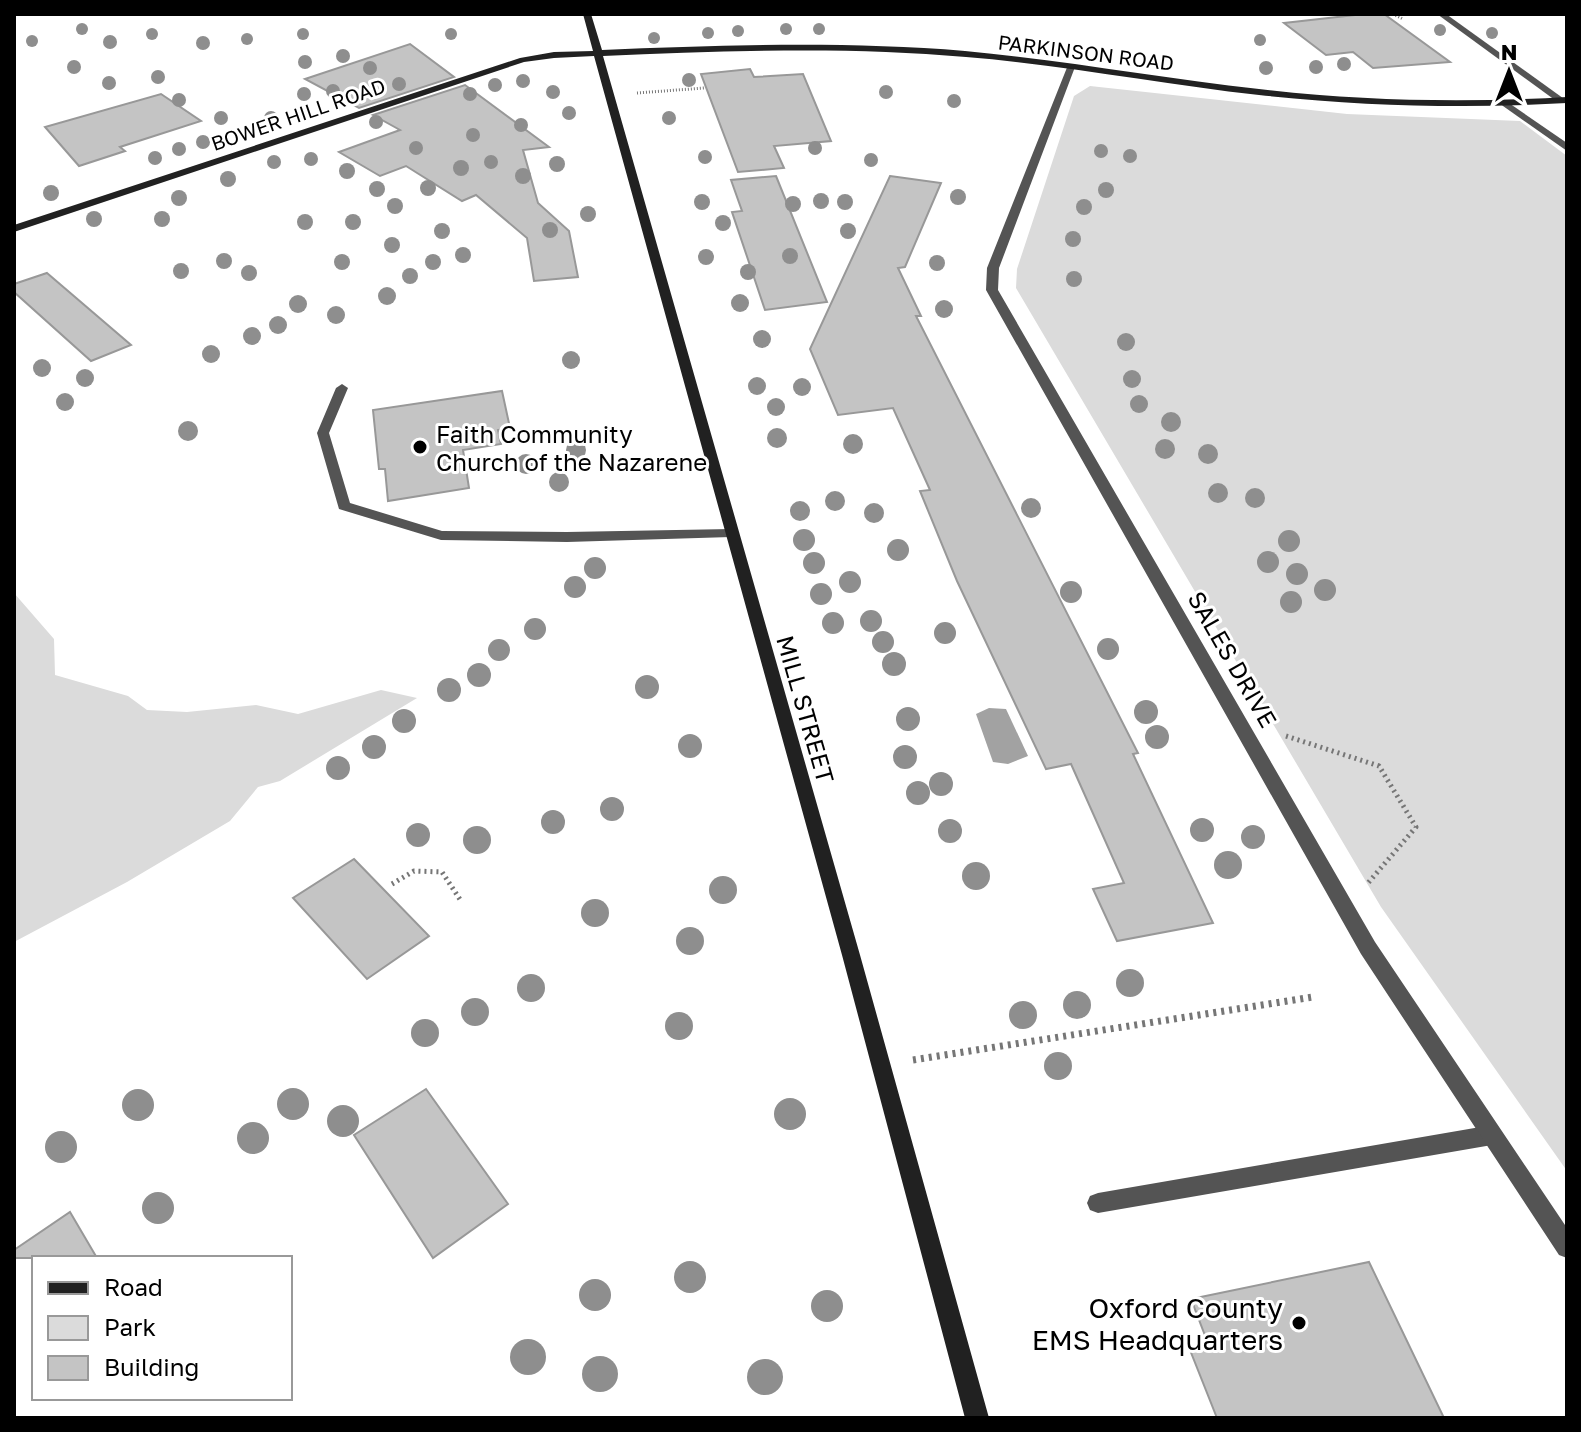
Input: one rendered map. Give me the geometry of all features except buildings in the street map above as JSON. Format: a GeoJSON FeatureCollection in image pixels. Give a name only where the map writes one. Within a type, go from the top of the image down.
{"type":"FeatureCollection","features":[{"type":"Feature","properties":{"kind":"main road","name":"MILL STREET"},"geometry":{"type":"LineString","coordinates":[[587,14],[977,1418]]}},
{"type":"Feature","properties":{"kind":"main road","name":"PARKINSON ROAD"},"geometry":{"type":"LineString","coordinates":[[599,53],[833,47],[968,55],[1320,98],[1411,103],[1564,101]]}},
{"type":"Feature","properties":{"kind":"main road","name":"BOWER HILL ROAD"},"geometry":{"type":"LineString","coordinates":[[14,229],[510,64],[554,55],[599,53]]}},
{"type":"Feature","properties":{"kind":"street"},"geometry":{"type":"LineString","coordinates":[[1441,14],[1564,101]]}},
{"type":"Feature","properties":{"kind":"street","name":"SALES DRIVE"},"geometry":{"type":"LineString","coordinates":[[1071,67],[993,268],[992,290],[1346,910],[1567,1247]]}},
{"type":"Feature","properties":{"kind":"street"},"geometry":{"type":"LineString","coordinates":[[1506,104],[1567,148]]}},
{"type":"Feature","properties":{"kind":"street"},"geometry":{"type":"LineString","coordinates":[[342,388],[323,433],[344,506],[441,535],[567,537],[731,533]]}},
{"type":"Feature","properties":{"kind":"street"},"geometry":{"type":"LineString","coordinates":[[1098,1203],[1492,1135]]}},
{"type":"Feature","properties":{"kind":"path"},"geometry":{"type":"LineString","coordinates":[[1393,14],[1403,19]]}},
{"type":"Feature","properties":{"kind":"path"},"geometry":{"type":"LineString","coordinates":[[610,95],[704,88]]}},
{"type":"Feature","properties":{"kind":"path"},"geometry":{"type":"LineString","coordinates":[[1239,722],[1379,766],[1416,827],[1346,910]]}},
{"type":"Feature","properties":{"kind":"path"},"geometry":{"type":"LineString","coordinates":[[392,884],[414,871],[442,872],[461,901]]}},
{"type":"Feature","properties":{"kind":"path"},"geometry":{"type":"LineString","coordinates":[[881,1065],[1313,997]]}},
{"type":"Feature","properties":{"kind":"green space"},"geometry":{"type":"Polygon","coordinates":[[[1090,86],[1347,114],[1520,121],[1567,156],[1567,1171],[1381,907],[1016,288],[1017,269],[1074,96],[1090,86]]]}},
{"type":"Feature","properties":{"kind":"green space"},"geometry":{"type":"Polygon","coordinates":[[[14,593],[54,639],[55,675],[128,696],[147,710],[187,712],[256,705],[298,714],[381,690],[417,698],[280,781],[258,787],[230,821],[127,882],[14,942],[14,593]]]}},
{"type":"Feature","properties":{"kind":"shaded area"},"geometry":{"type":"Polygon","coordinates":[[[989,708],[1006,709],[1028,756],[1008,764],[993,762],[976,714],[989,708]]]}},
{"type":"Feature","properties":{"kind":"place","name":"Faith Community Church of the Nazarene"},"geometry":{"type":"Point","coordinates":[420,447]}},
{"type":"Feature","properties":{"kind":"place","name":"Oxford County EMS Headquarters"},"geometry":{"type":"Point","coordinates":[1299,1323]}}]}
